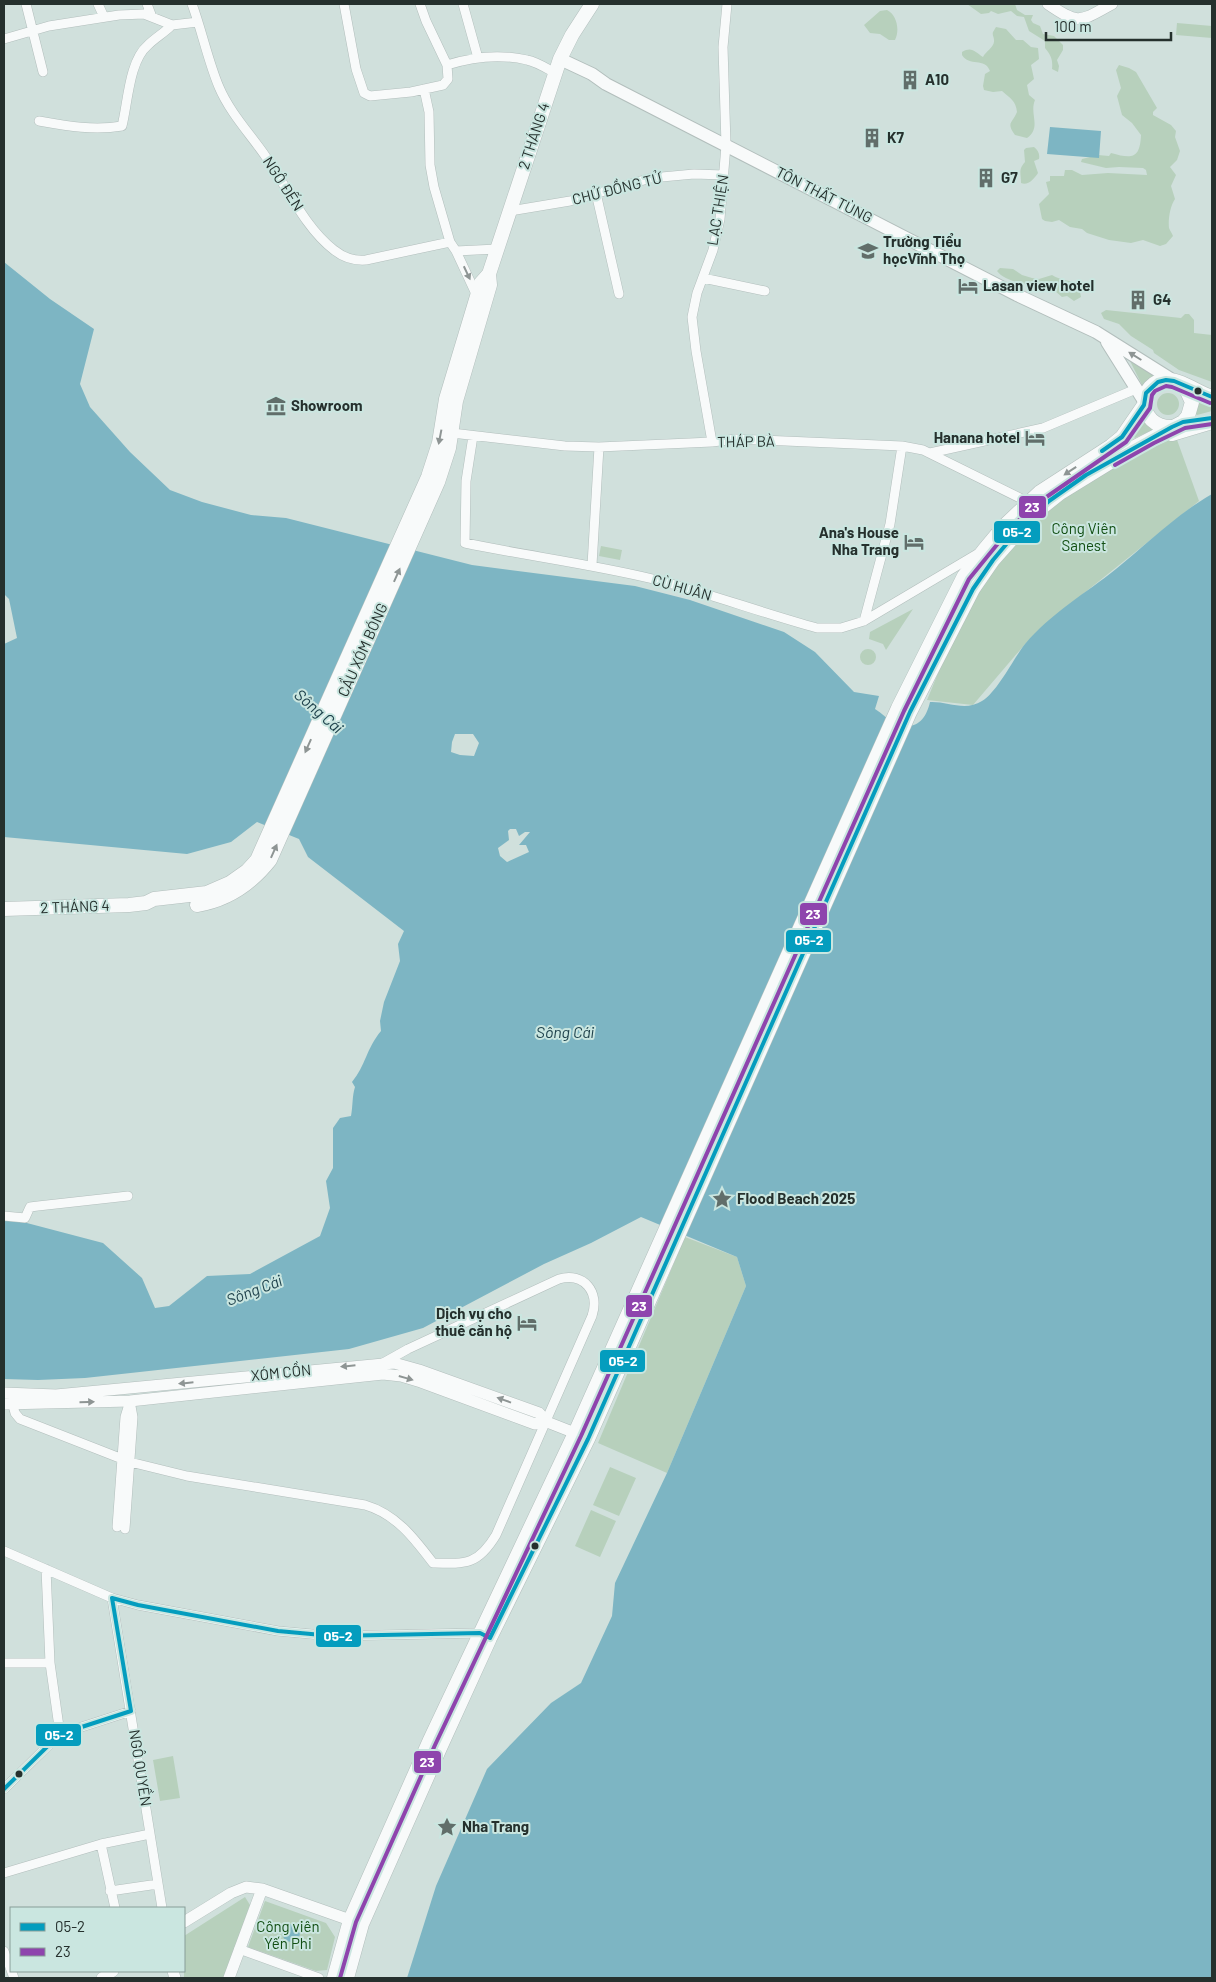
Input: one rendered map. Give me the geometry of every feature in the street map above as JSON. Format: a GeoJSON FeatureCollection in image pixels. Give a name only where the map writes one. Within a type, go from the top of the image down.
{"type":"FeatureCollection","features":[{"type":"Feature","properties":{"kind":"main road","name":"2 THÁNG 4"},"geometry":{"type":"LineString","coordinates":[[433,480],[452,433],[456,401],[490,285],[489,274],[558,65],[572,35],[592,4]]}},
{"type":"Feature","properties":{"kind":"main road","name":"TÔN THẤT TÙNG"},"geometry":{"type":"LineString","coordinates":[[558,65],[592,74],[606,84],[1017,295],[1096,332],[1178,382]]}},
{"type":"Feature","properties":{"kind":"main road","name":"2 THÁNG 4"},"geometry":{"type":"LineString","coordinates":[[433,480],[446,399],[481,283],[489,274]]}},
{"type":"Feature","properties":{"kind":"main road","name":"TÔN THẤT TÙNG"},"geometry":{"type":"LineString","coordinates":[[1096,332],[1113,350],[1144,403]]}},
{"type":"Feature","properties":{"kind":"main road"},"geometry":{"type":"LineString","coordinates":[[334,1978],[356,1922],[434,1745],[582,1436],[961,583],[984,550],[1028,502],[1040,492],[1111,446],[1122,436],[1144,403],[1151,386],[1166,380],[1178,382],[1212,397]]}},
{"type":"Feature","properties":{"kind":"main road"},"geometry":{"type":"LineString","coordinates":[[904,710],[973,589],[993,560],[1014,535],[1049,501],[1086,475],[1178,424],[1188,416],[1192,402],[1190,395],[1178,382]]}},
{"type":"Feature","properties":{"kind":"main road"},"geometry":{"type":"LineString","coordinates":[[1144,403],[1148,417],[1159,426],[1212,418]]}},
{"type":"Feature","properties":{"kind":"main road"},"geometry":{"type":"LineString","coordinates":[[1112,461],[1161,438],[1212,422]]}},
{"type":"Feature","properties":{"kind":"main road","name":"CẦU XÓM BÓNG"},"geometry":{"type":"LineString","coordinates":[[209,898],[241,876],[259,856],[433,480]]}},
{"type":"Feature","properties":{"kind":"main road","name":"2 THÁNG 4"},"geometry":{"type":"LineString","coordinates":[[4,910],[146,903],[154,899],[209,898]]}},
{"type":"Feature","properties":{"kind":"main road"},"geometry":{"type":"LineString","coordinates":[[347,1978],[356,1922]]}},
{"type":"Feature","properties":{"kind":"street"},"geometry":{"type":"LineString","coordinates":[[26,4],[43,72]]}},
{"type":"Feature","properties":{"kind":"street"},"geometry":{"type":"LineString","coordinates":[[98,4],[104,17]]}},
{"type":"Feature","properties":{"kind":"street"},"geometry":{"type":"LineString","coordinates":[[147,4],[152,17]]}},
{"type":"Feature","properties":{"kind":"street","name":"NGÔ ĐẾN"},"geometry":{"type":"LineString","coordinates":[[192,4],[219,87],[229,105],[267,158],[308,222],[334,250],[346,258],[356,261],[450,242]]}},
{"type":"Feature","properties":{"kind":"street"},"geometry":{"type":"LineString","coordinates":[[344,4],[356,69],[364,93],[370,96],[443,85],[448,79],[447,65],[420,4]]}},
{"type":"Feature","properties":{"kind":"street"},"geometry":{"type":"LineString","coordinates":[[463,4],[478,58]]}},
{"type":"Feature","properties":{"kind":"street","name":"LẠC THIỆN"},"geometry":{"type":"LineString","coordinates":[[712,442],[692,329],[695,304],[718,232],[726,145],[723,47],[727,4]]}},
{"type":"Feature","properties":{"kind":"street"},"geometry":{"type":"LineString","coordinates":[[1048,4],[1071,19],[1079,20],[1112,4]]}},
{"type":"Feature","properties":{"kind":"street"},"geometry":{"type":"LineString","coordinates":[[4,39],[32,30],[119,15],[144,14],[172,25],[198,22]]}},
{"type":"Feature","properties":{"kind":"street"},"geometry":{"type":"LineString","coordinates":[[39,121],[85,128],[122,126],[132,75],[138,58],[147,45],[162,35],[172,25]]}},
{"type":"Feature","properties":{"kind":"street"},"geometry":{"type":"LineString","coordinates":[[447,65],[478,58],[529,60],[558,65]]}},
{"type":"Feature","properties":{"kind":"street"},"geometry":{"type":"LineString","coordinates":[[424,89],[430,119],[430,165],[450,242],[477,296]]}},
{"type":"Feature","properties":{"kind":"street","name":"CHỬ ĐỒNG TỬ"},"geometry":{"type":"LineString","coordinates":[[510,211],[570,201],[651,178],[694,174],[724,176]]}},
{"type":"Feature","properties":{"kind":"street"},"geometry":{"type":"LineString","coordinates":[[596,193],[619,294]]}},
{"type":"Feature","properties":{"kind":"street"},"geometry":{"type":"LineString","coordinates":[[456,251],[497,249]]}},
{"type":"Feature","properties":{"kind":"street"},"geometry":{"type":"LineString","coordinates":[[703,278],[766,291]]}},
{"type":"Feature","properties":{"kind":"street"},"geometry":{"type":"LineString","coordinates":[[930,453],[1043,428],[1136,389]]}},
{"type":"Feature","properties":{"kind":"street","name":"THÁP BÀ"},"geometry":{"type":"LineString","coordinates":[[452,433],[565,446],[600,447],[712,442],[736,439],[902,446],[930,453],[1028,502]]}},
{"type":"Feature","properties":{"kind":"street","name":"CÙ HUÂN"},"geometry":{"type":"LineString","coordinates":[[473,436],[466,481],[465,544],[526,556],[592,565],[655,580],[817,628],[841,628],[864,622],[984,550]]}},
{"type":"Feature","properties":{"kind":"street"},"geometry":{"type":"LineString","coordinates":[[864,622],[890,524],[902,446]]}},
{"type":"Feature","properties":{"kind":"street"},"geometry":{"type":"LineString","coordinates":[[592,565],[600,447]]}},
{"type":"Feature","properties":{"kind":"street"},"geometry":{"type":"LineString","coordinates":[[945,573],[957,572],[961,583]]}},
{"type":"Feature","properties":{"kind":"street"},"geometry":{"type":"LineString","coordinates":[[4,1216],[25,1218],[30,1207],[128,1196]]}},
{"type":"Feature","properties":{"kind":"street"},"geometry":{"type":"LineString","coordinates":[[9,1404],[20,1419],[126,1461],[187,1476],[270,1491],[365,1504],[387,1513],[402,1525],[418,1542],[433,1563],[456,1564],[469,1562],[486,1551],[496,1535],[595,1309],[595,1300],[588,1286],[575,1278],[559,1279],[408,1349],[383,1368]]}},
{"type":"Feature","properties":{"kind":"street","name":"XÓM CỒN"},"geometry":{"type":"LineString","coordinates":[[9,1404],[130,1401],[403,1365],[539,1413],[547,1422],[582,1436]]}},
{"type":"Feature","properties":{"kind":"street","name":"XÓM CỒN"},"geometry":{"type":"LineString","coordinates":[[4,1393],[56,1395],[383,1368]]}},
{"type":"Feature","properties":{"kind":"street"},"geometry":{"type":"LineString","coordinates":[[121,1528],[126,1461],[125,1417],[130,1401],[129,1389]]}},
{"type":"Feature","properties":{"kind":"street"},"geometry":{"type":"LineString","coordinates":[[4,1552],[112,1598],[138,1605],[278,1631],[324,1635],[485,1636]]}},
{"type":"Feature","properties":{"kind":"street"},"geometry":{"type":"LineString","coordinates":[[46,1569],[50,1663],[60,1734]]}},
{"type":"Feature","properties":{"kind":"street","name":"NGÔ QUYỀN"},"geometry":{"type":"LineString","coordinates":[[112,1598],[162,1907]]}},
{"type":"Feature","properties":{"kind":"street"},"geometry":{"type":"LineString","coordinates":[[4,1663],[50,1663]]}},
{"type":"Feature","properties":{"kind":"street"},"geometry":{"type":"LineString","coordinates":[[4,1789],[60,1734],[131,1711]]}},
{"type":"Feature","properties":{"kind":"street"},"geometry":{"type":"LineString","coordinates":[[4,1873],[101,1844],[150,1834]]}},
{"type":"Feature","properties":{"kind":"street"},"geometry":{"type":"LineString","coordinates":[[101,1844],[115,1907]]}},
{"type":"Feature","properties":{"kind":"street"},"geometry":{"type":"LineString","coordinates":[[110,1892],[158,1884]]}},
{"type":"Feature","properties":{"kind":"street"},"geometry":{"type":"LineString","coordinates":[[185,1921],[230,1893],[246,1887],[262,1889],[356,1922]]}},
{"type":"Feature","properties":{"kind":"street"},"geometry":{"type":"LineString","coordinates":[[229,1978],[262,1889]]}},
{"type":"Feature","properties":{"kind":"street"},"geometry":{"type":"LineString","coordinates":[[240,1949],[319,1978]]}},
{"type":"Feature","properties":{"kind":"street"},"geometry":{"type":"LineString","coordinates":[[4,1951],[10,1975]]}},
{"type":"Feature","properties":{"kind":"green space"},"geometry":{"type":"Polygon","coordinates":[[[967,4],[1015,4],[1017,10],[1025,15],[1033,15],[1031,20],[1040,26],[1043,34],[1054,36],[1063,45],[1063,50],[1057,60],[1058,72],[1052,69],[1052,60],[1045,48],[1045,41],[1029,31],[1024,17],[1017,16],[1011,11],[998,14],[991,11],[981,14],[967,4]]]}},
{"type":"Feature","properties":{"kind":"green space"},"geometry":{"type":"Polygon","coordinates":[[[887,10],[893,15],[897,23],[897,36],[895,40],[889,40],[880,34],[870,33],[864,25],[880,11],[887,10]]]}},
{"type":"Feature","properties":{"kind":"green space"},"geometry":{"type":"Polygon","coordinates":[[[1177,23],[1212,26],[1212,38],[1176,35],[1177,23]]]}},
{"type":"Feature","properties":{"kind":"green space"},"geometry":{"type":"Polygon","coordinates":[[[996,27],[1006,29],[1016,40],[1023,40],[1031,47],[1038,48],[1039,59],[1031,65],[1034,79],[1027,85],[1029,95],[1035,100],[1033,110],[1035,125],[1027,138],[1015,135],[1011,128],[1010,125],[1017,112],[1012,100],[1002,91],[984,90],[985,74],[990,71],[988,67],[981,63],[969,61],[962,55],[962,52],[965,50],[971,50],[983,57],[993,45],[993,33],[996,27]]]}},
{"type":"Feature","properties":{"kind":"green space"},"geometry":{"type":"Polygon","coordinates":[[[1119,65],[1136,72],[1157,108],[1153,115],[1171,125],[1176,131],[1175,137],[1180,151],[1177,160],[1170,167],[1176,175],[1171,186],[1175,199],[1169,221],[1169,228],[1173,236],[1166,244],[1160,246],[1143,240],[1131,243],[1109,240],[1087,233],[1082,229],[1070,227],[1059,220],[1052,222],[1042,219],[1039,204],[1049,194],[1046,182],[1050,181],[1050,176],[1064,176],[1065,170],[1072,170],[1082,175],[1108,173],[1147,175],[1146,170],[1143,168],[1106,168],[1081,162],[1082,159],[1098,155],[1109,156],[1111,153],[1124,156],[1134,155],[1139,149],[1141,135],[1132,123],[1122,115],[1117,96],[1121,88],[1116,70],[1119,65]]]}},
{"type":"Feature","properties":{"kind":"green space"},"geometry":{"type":"Polygon","coordinates":[[[1034,147],[1039,155],[1039,159],[1034,161],[1038,173],[1033,180],[1024,184],[1021,183],[1021,170],[1025,162],[1024,150],[1034,147]]]}},
{"type":"Feature","properties":{"kind":"green space"},"geometry":{"type":"Polygon","coordinates":[[[1000,268],[1013,269],[1022,275],[1039,279],[1052,275],[1078,284],[1077,289],[1081,297],[1074,301],[1067,296],[1062,297],[1055,291],[1049,292],[1045,287],[1012,281],[997,271],[1000,268]]]}},
{"type":"Feature","properties":{"kind":"green space"},"geometry":{"type":"Polygon","coordinates":[[[1106,310],[1181,318],[1185,314],[1189,314],[1194,320],[1194,333],[1212,335],[1212,382],[1179,370],[1131,336],[1119,324],[1104,319],[1101,313],[1106,310]]]}},
{"type":"Feature","properties":{"kind":"green space"},"geometry":{"type":"Polygon","coordinates":[[[1132,359],[1153,374],[1153,378],[1146,385],[1142,385],[1130,361],[1132,359]]]}},
{"type":"Feature","properties":{"kind":"green space"},"geometry":{"type":"Polygon","coordinates":[[[1168,393],[1176,396],[1179,404],[1176,412],[1168,415],[1160,412],[1157,404],[1160,396],[1168,393]]]}},
{"type":"Feature","properties":{"kind":"green space"},"geometry":{"type":"Polygon","coordinates":[[[1199,399],[1212,403],[1212,411],[1197,415],[1195,413],[1196,401],[1199,399]]]}},
{"type":"Feature","properties":{"kind":"green space"},"geometry":{"type":"Polygon","coordinates":[[[1141,419],[1152,427],[1152,430],[1135,438],[1132,435],[1141,419]]]}},
{"type":"Feature","properties":{"kind":"green space","name":"Công Viên Sanest"},"geometry":{"type":"Polygon","coordinates":[[[1176,437],[1199,501],[1048,622],[1026,643],[973,705],[927,700],[969,606],[990,573],[1030,526],[1054,504],[1087,482],[1122,462],[1176,437]]]}},
{"type":"Feature","properties":{"kind":"green space"},"geometry":{"type":"Polygon","coordinates":[[[601,546],[622,550],[620,560],[599,556],[601,546]]]}},
{"type":"Feature","properties":{"kind":"green space"},"geometry":{"type":"Polygon","coordinates":[[[913,609],[886,650],[883,644],[869,639],[870,632],[913,609]]]}},
{"type":"Feature","properties":{"kind":"green space"},"geometry":{"type":"Polygon","coordinates":[[[865,649],[871,649],[876,654],[874,663],[865,665],[860,660],[860,654],[865,649]]]}},
{"type":"Feature","properties":{"kind":"green space"},"geometry":{"type":"Polygon","coordinates":[[[685,1237],[737,1257],[746,1286],[667,1473],[598,1443],[685,1237]]]}},
{"type":"Feature","properties":{"kind":"green space"},"geometry":{"type":"Polygon","coordinates":[[[610,1467],[636,1478],[619,1516],[593,1505],[610,1467]]]}},
{"type":"Feature","properties":{"kind":"green space"},"geometry":{"type":"Polygon","coordinates":[[[591,1510],[616,1521],[600,1557],[575,1546],[591,1510]]]}},
{"type":"Feature","properties":{"kind":"green space"},"geometry":{"type":"Polygon","coordinates":[[[173,1756],[180,1798],[160,1801],[153,1760],[173,1756]]]}},
{"type":"Feature","properties":{"kind":"green space","name":"Công viên Yến Phi"},"geometry":{"type":"Polygon","coordinates":[[[245,1897],[250,1905],[224,1978],[184,1978],[185,1935],[245,1897]]]}},
{"type":"Feature","properties":{"kind":"green space","name":"Công viên Yến Phi"},"geometry":{"type":"Polygon","coordinates":[[[265,1901],[326,1923],[335,1937],[327,1970],[316,1971],[248,1947],[265,1901]]]}},
{"type":"Feature","properties":{"kind":"water"},"geometry":{"type":"Polygon","coordinates":[[[1050,127],[1101,131],[1099,158],[1047,154],[1050,127]]]}},
{"type":"Feature","properties":{"kind":"water","name":"Sông Cái"},"geometry":{"type":"Polygon","coordinates":[[[4,262],[50,299],[94,329],[80,384],[90,407],[130,452],[170,490],[202,502],[251,515],[286,518],[472,565],[635,586],[690,600],[784,632],[815,652],[854,692],[879,696],[875,709],[892,722],[902,725],[908,726],[918,723],[926,714],[930,702],[969,706],[982,701],[994,690],[1025,644],[1046,623],[1175,520],[1212,494],[1212,1978],[407,1978],[436,1886],[487,1769],[551,1703],[581,1683],[612,1616],[615,1583],[667,1473],[746,1286],[737,1257],[641,1217],[591,1243],[544,1264],[423,1328],[349,1349],[85,1378],[4,1379],[4,1217],[103,1243],[142,1278],[155,1308],[169,1306],[207,1276],[250,1274],[320,1236],[330,1208],[326,1181],[333,1168],[333,1128],[340,1118],[351,1116],[355,1087],[352,1082],[381,1031],[380,1021],[384,1002],[400,961],[398,944],[404,931],[308,857],[299,839],[257,822],[231,842],[187,854],[4,837],[4,644],[17,638],[9,599],[4,594],[4,262]],[[455,734],[451,752],[474,756],[479,743],[473,734],[455,734]],[[516,829],[508,831],[509,840],[498,848],[500,856],[507,862],[529,852],[526,845],[519,845],[530,832],[525,832],[519,836],[516,829]]]}},
{"type":"Feature","properties":{"kind":"water"},"geometry":{"type":"Polygon","coordinates":[[[291,1924],[297,1927],[300,1933],[297,1939],[291,1942],[285,1939],[282,1933],[285,1927],[291,1924]]]}},
{"type":"Feature","properties":{"kind":"transit line","name":"05-2"},"geometry":{"type":"LineString","coordinates":[[1102,451],[1122,437],[1144,405],[1146,393],[1158,382],[1174,381],[1212,397]]}},
{"type":"Feature","properties":{"kind":"transit line","name":"23"},"geometry":{"type":"LineString","coordinates":[[340,1978],[356,1922],[435,1745],[581,1436],[904,711],[969,579],[1009,530],[1032,507],[1126,442],[1150,408],[1152,395],[1155,391],[1166,386],[1172,387],[1210,403]]}},
{"type":"Feature","properties":{"kind":"transit line","name":"05-2"},"geometry":{"type":"LineString","coordinates":[[112,1598],[138,1605],[278,1631],[333,1636],[480,1633],[490,1638],[588,1439],[910,712],[973,589],[993,560],[1014,535],[1049,501],[1086,475],[1172,427],[1183,422],[1212,418]]}},
{"type":"Feature","properties":{"kind":"transit line","name":"23"},"geometry":{"type":"LineString","coordinates":[[1115,465],[1185,428],[1212,424]]}},
{"type":"Feature","properties":{"kind":"transit line","name":"05-2"},"geometry":{"type":"LineString","coordinates":[[112,1598],[131,1711]]}},
{"type":"Feature","properties":{"kind":"transit line","name":"05-2"},"geometry":{"type":"LineString","coordinates":[[4,1789],[60,1734],[131,1711]]}},
{"type":"Feature","properties":{"kind":"place","name":"A10"},"geometry":{"type":"Point","coordinates":[910,80]}},
{"type":"Feature","properties":{"kind":"place","name":"K7"},"geometry":{"type":"Point","coordinates":[872,138]}},
{"type":"Feature","properties":{"kind":"place","name":"G7"},"geometry":{"type":"Point","coordinates":[986,178]}},
{"type":"Feature","properties":{"kind":"place","name":"Trường Tiểu họcVĩnh Thọ"},"geometry":{"type":"Point","coordinates":[868,251]}},
{"type":"Feature","properties":{"kind":"place","name":"Lasan view hotel"},"geometry":{"type":"Point","coordinates":[968,286]}},
{"type":"Feature","properties":{"kind":"place","name":"G4"},"geometry":{"type":"Point","coordinates":[1138,300]}},
{"type":"Feature","properties":{"kind":"place","name":"Showroom"},"geometry":{"type":"Point","coordinates":[276,406]}},
{"type":"Feature","properties":{"kind":"place","name":"Hanana hotel"},"geometry":{"type":"Point","coordinates":[1035,438]}},
{"type":"Feature","properties":{"kind":"place","name":"Ana's House Nha Trang"},"geometry":{"type":"Point","coordinates":[914,542]}},
{"type":"Feature","properties":{"kind":"place","name":"Flood Beach 2025"},"geometry":{"type":"Point","coordinates":[722,1199]}},
{"type":"Feature","properties":{"kind":"place","name":"Dịch vụ cho thuê căn hộ"},"geometry":{"type":"Point","coordinates":[527,1323]}},
{"type":"Feature","properties":{"kind":"place","name":"Nha Trang"},"geometry":{"type":"Point","coordinates":[447,1827]}}]}
